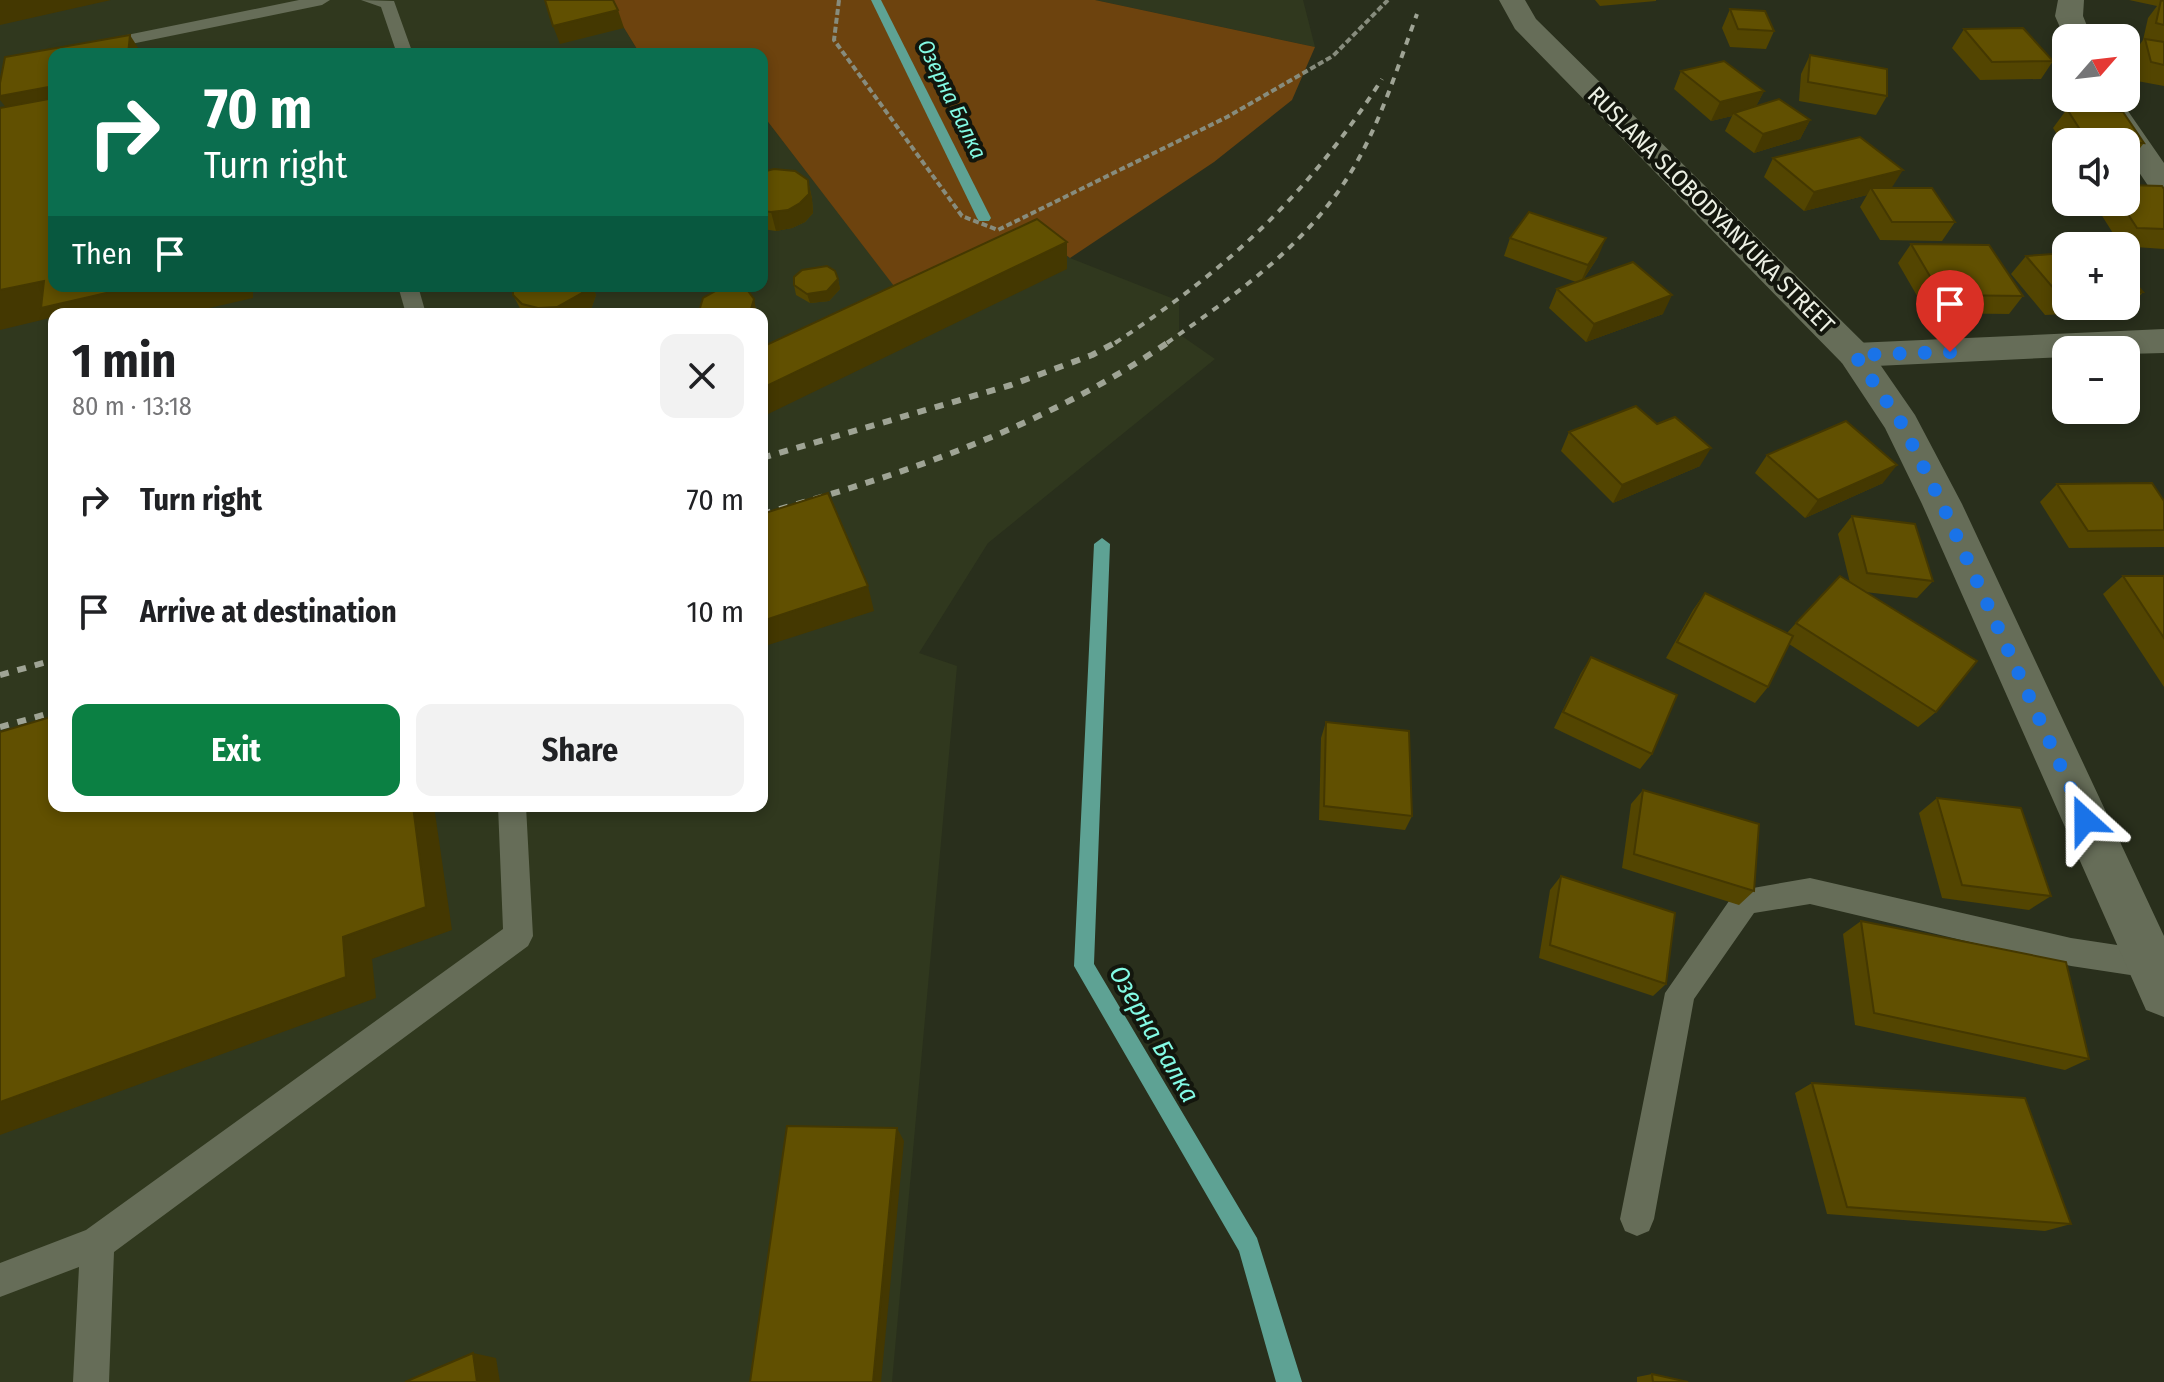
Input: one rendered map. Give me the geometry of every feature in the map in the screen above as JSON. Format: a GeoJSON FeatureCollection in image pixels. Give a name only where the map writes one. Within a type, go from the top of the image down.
{"type":"FeatureCollection","features":[{"type":"Feature","properties":{"kind":"main road","name":"RUSLANA SLOBODYANYUKA STREET"},"geometry":{"type":"LineString","coordinates":[[1512,0],[1525,23],[1855,355],[1902,424],[1942,504],[2157,978]]}},
{"type":"Feature","properties":{"kind":"main road"},"geometry":{"type":"LineString","coordinates":[[2071,0],[2069,16],[2072,24]]}},
{"type":"Feature","properties":{"kind":"main road"},"geometry":{"type":"LineString","coordinates":[[2114,112],[2164,186]]}},
{"type":"Feature","properties":{"kind":"main road"},"geometry":{"type":"LineString","coordinates":[[1855,355],[2164,341]]}},
{"type":"Feature","properties":{"kind":"lane"},"geometry":{"type":"LineString","coordinates":[[85,48],[322,0]]}},
{"type":"Feature","properties":{"kind":"lane"},"geometry":{"type":"LineString","coordinates":[[369,0],[388,4],[403,48]]}},
{"type":"Feature","properties":{"kind":"lane"},"geometry":{"type":"LineString","coordinates":[[0,1280],[97,1243],[518,936],[512,812]]}},
{"type":"Feature","properties":{"kind":"lane"},"geometry":{"type":"LineString","coordinates":[[1637,1219],[1680,993],[1746,901],[1810,891],[2071,952],[2157,978]]}},
{"type":"Feature","properties":{"kind":"lane"},"geometry":{"type":"LineString","coordinates":[[91,1382],[97,1243]]}},
{"type":"Feature","properties":{"kind":"path"},"geometry":{"type":"LineString","coordinates":[[839,0],[834,40],[962,216],[998,230],[1227,117],[1333,56],[1388,0]]}},
{"type":"Feature","properties":{"kind":"shaded area"},"geometry":{"type":"Polygon","coordinates":[[[0,0],[607,0],[636,48],[48,48],[48,292],[768,292],[768,122],[907,302],[1044,239],[1070,258],[1179,301],[1179,334],[1215,359],[988,543],[919,653],[957,666],[892,1382],[0,1382],[0,0]]]}},
{"type":"Feature","properties":{"kind":"shaded area"},"geometry":{"type":"Polygon","coordinates":[[[607,0],[1095,0],[1315,47],[1292,100],[1214,162],[1070,258],[1044,239],[907,303],[768,122],[768,48],[636,48],[607,0]]]}},
{"type":"Feature","properties":{"kind":"shaded area"},"geometry":{"type":"Polygon","coordinates":[[[1095,0],[1303,0],[1315,47],[1095,0]]]}},
{"type":"Feature","properties":{"kind":"building"},"geometry":{"type":"Polygon","coordinates":[[[545,0],[613,0],[618,10],[553,26],[545,0]]]}},
{"type":"Feature","properties":{"kind":"building"},"geometry":{"type":"Polygon","coordinates":[[[2161,0],[2164,1],[2164,25],[2156,23],[2161,0]]]}},
{"type":"Feature","properties":{"kind":"building"},"geometry":{"type":"Polygon","coordinates":[[[1730,9],[1765,11],[1774,31],[1738,29],[1730,9]]]}},
{"type":"Feature","properties":{"kind":"building"},"geometry":{"type":"Polygon","coordinates":[[[2023,28],[2052,61],[1992,62],[1964,29],[2023,28]]]}},
{"type":"Feature","properties":{"kind":"building"},"geometry":{"type":"Polygon","coordinates":[[[130,35],[129,48],[56,48],[130,35]]]}},
{"type":"Feature","properties":{"kind":"building"},"geometry":{"type":"Polygon","coordinates":[[[2145,39],[2164,42],[2164,65],[2151,62],[2145,39]]]}},
{"type":"Feature","properties":{"kind":"building"},"geometry":{"type":"Polygon","coordinates":[[[48,49],[48,87],[0,96],[5,57],[48,49]]]}},
{"type":"Feature","properties":{"kind":"building"},"geometry":{"type":"Polygon","coordinates":[[[1810,55],[1887,69],[1887,96],[1808,82],[1810,55]]]}},
{"type":"Feature","properties":{"kind":"building"},"geometry":{"type":"Polygon","coordinates":[[[1724,61],[1764,91],[1720,102],[1681,71],[1724,61]]]}},
{"type":"Feature","properties":{"kind":"building"},"geometry":{"type":"Polygon","coordinates":[[[48,99],[48,292],[111,292],[41,308],[44,281],[0,290],[0,108],[48,99]]]}},
{"type":"Feature","properties":{"kind":"building"},"geometry":{"type":"Polygon","coordinates":[[[1779,99],[1810,120],[1763,134],[1734,113],[1779,99]]]}},
{"type":"Feature","properties":{"kind":"building"},"geometry":{"type":"Polygon","coordinates":[[[2069,112],[2123,112],[2134,128],[2079,128],[2069,112]]]}},
{"type":"Feature","properties":{"kind":"building"},"geometry":{"type":"Polygon","coordinates":[[[1860,137],[1903,170],[1814,192],[1773,158],[1860,137]]]}},
{"type":"Feature","properties":{"kind":"building"},"geometry":{"type":"Polygon","coordinates":[[[768,170],[795,171],[808,180],[809,194],[788,210],[768,212],[768,170]]]}},
{"type":"Feature","properties":{"kind":"building"},"geometry":{"type":"Polygon","coordinates":[[[2140,185],[2162,186],[2164,229],[2137,228],[2129,216],[2140,216],[2140,185]]]}},
{"type":"Feature","properties":{"kind":"building"},"geometry":{"type":"Polygon","coordinates":[[[1871,188],[1932,188],[1955,222],[1892,222],[1871,188]]]}},
{"type":"Feature","properties":{"kind":"building"},"geometry":{"type":"Polygon","coordinates":[[[1529,212],[1606,238],[1588,265],[1510,238],[1529,212]]]}},
{"type":"Feature","properties":{"kind":"building"},"geometry":{"type":"Polygon","coordinates":[[[1037,219],[1067,242],[768,385],[768,344],[1037,219]]]}},
{"type":"Feature","properties":{"kind":"building"},"geometry":{"type":"Polygon","coordinates":[[[1911,244],[1989,245],[2023,296],[1941,295],[1911,244]]]}},
{"type":"Feature","properties":{"kind":"building"},"geometry":{"type":"Polygon","coordinates":[[[2052,254],[2052,287],[2026,256],[2052,254]]]}},
{"type":"Feature","properties":{"kind":"building"},"geometry":{"type":"Polygon","coordinates":[[[1633,262],[1672,295],[1594,324],[1557,289],[1633,262]]]}},
{"type":"Feature","properties":{"kind":"building"},"geometry":{"type":"Polygon","coordinates":[[[827,266],[835,271],[838,279],[827,291],[807,294],[794,285],[794,277],[802,270],[827,266]]]}},
{"type":"Feature","properties":{"kind":"building"},"geometry":{"type":"Polygon","coordinates":[[[513,292],[582,292],[557,307],[538,308],[522,304],[513,292]]]}},
{"type":"Feature","properties":{"kind":"building"},"geometry":{"type":"Polygon","coordinates":[[[714,292],[749,292],[754,299],[751,308],[700,308],[703,298],[714,292]]]}},
{"type":"Feature","properties":{"kind":"building"},"geometry":{"type":"Polygon","coordinates":[[[1636,406],[1657,424],[1675,417],[1711,448],[1622,485],[1569,432],[1636,406]]]}},
{"type":"Feature","properties":{"kind":"building"},"geometry":{"type":"Polygon","coordinates":[[[1846,421],[1897,465],[1818,500],[1767,455],[1846,421]]]}},
{"type":"Feature","properties":{"kind":"building"},"geometry":{"type":"Polygon","coordinates":[[[2152,483],[2164,501],[2164,530],[2088,531],[2057,484],[2152,483]]]}},
{"type":"Feature","properties":{"kind":"building"},"geometry":{"type":"Polygon","coordinates":[[[828,493],[868,586],[768,619],[768,512],[828,493]]]}},
{"type":"Feature","properties":{"kind":"building"},"geometry":{"type":"Polygon","coordinates":[[[1852,516],[1915,524],[1933,581],[1867,573],[1852,516]]]}},
{"type":"Feature","properties":{"kind":"building"},"geometry":{"type":"Polygon","coordinates":[[[1840,576],[1977,661],[1936,712],[1796,623],[1840,576]]]}},
{"type":"Feature","properties":{"kind":"building"},"geometry":{"type":"Polygon","coordinates":[[[2123,576],[2164,576],[2164,638],[2123,576]]]}},
{"type":"Feature","properties":{"kind":"building"},"geometry":{"type":"Polygon","coordinates":[[[1705,593],[1793,636],[1768,687],[1677,642],[1705,593]]]}},
{"type":"Feature","properties":{"kind":"building"},"geometry":{"type":"Polygon","coordinates":[[[1591,657],[1677,695],[1652,754],[1563,712],[1591,657]]]}},
{"type":"Feature","properties":{"kind":"building"},"geometry":{"type":"Polygon","coordinates":[[[48,718],[48,812],[414,812],[426,907],[343,937],[346,977],[0,1102],[0,732],[48,718]]]}},
{"type":"Feature","properties":{"kind":"building"},"geometry":{"type":"Polygon","coordinates":[[[1326,722],[1409,731],[1412,816],[1324,806],[1326,722]]]}},
{"type":"Feature","properties":{"kind":"building"},"geometry":{"type":"Polygon","coordinates":[[[1643,790],[1759,824],[1754,891],[1634,854],[1643,790]]]}},
{"type":"Feature","properties":{"kind":"building"},"geometry":{"type":"Polygon","coordinates":[[[1937,798],[2021,808],[2051,896],[1962,885],[1937,798]]]}},
{"type":"Feature","properties":{"kind":"building"},"geometry":{"type":"Polygon","coordinates":[[[1561,876],[1675,913],[1666,984],[1550,945],[1561,876]]]}},
{"type":"Feature","properties":{"kind":"building"},"geometry":{"type":"Polygon","coordinates":[[[1861,921],[2066,962],[2089,1059],[1874,1013],[1861,921]]]}},
{"type":"Feature","properties":{"kind":"building"},"geometry":{"type":"Polygon","coordinates":[[[1812,1083],[2025,1098],[2071,1224],[1847,1207],[1812,1083]]]}},
{"type":"Feature","properties":{"kind":"building"},"geometry":{"type":"Polygon","coordinates":[[[787,1126],[897,1128],[873,1382],[750,1382],[787,1126]]]}},
{"type":"Feature","properties":{"kind":"building"},"geometry":{"type":"Polygon","coordinates":[[[473,1353],[477,1382],[405,1382],[473,1353]]]}},
{"type":"Feature","properties":{"kind":"building"},"geometry":{"type":"Polygon","coordinates":[[[1652,1374],[1688,1382],[1653,1382],[1652,1374]]]}},
{"type":"Feature","properties":{"kind":"waterway","name":"Озерна Балка"},"geometry":{"type":"LineString","coordinates":[[876,0],[984,218]]}},
{"type":"Feature","properties":{"kind":"waterway","name":"Озерна Балка"},"geometry":{"type":"LineString","coordinates":[[1102,544],[1084,966],[1249,1246],[1289,1382]]}},
{"type":"Feature","properties":{"kind":"railway"},"geometry":{"type":"LineString","coordinates":[[1168,342],[1263,271],[1307,230],[1326,207],[1367,143],[1417,14]]}},
{"type":"Feature","properties":{"kind":"railway"},"geometry":{"type":"LineString","coordinates":[[1118,341],[1194,286],[1264,226],[1325,159],[1382,79]]}},
{"type":"Feature","properties":{"kind":"railway"},"geometry":{"type":"LineString","coordinates":[[768,456],[1011,385],[1092,355],[1118,341]]}},
{"type":"Feature","properties":{"kind":"railway"},"geometry":{"type":"LineString","coordinates":[[768,512],[922,464],[1024,423],[1123,371],[1168,342]]}},
{"type":"Feature","properties":{"kind":"railway"},"geometry":{"type":"LineString","coordinates":[[0,675],[48,662]]}},
{"type":"Feature","properties":{"kind":"railway"},"geometry":{"type":"LineString","coordinates":[[0,727],[48,714]]}},
{"type":"Feature","properties":{"kind":"route"},"geometry":{"type":"LineString","coordinates":[[1950,352],[1855,355],[1902,424],[1942,504],[2085,820]]}}]}
